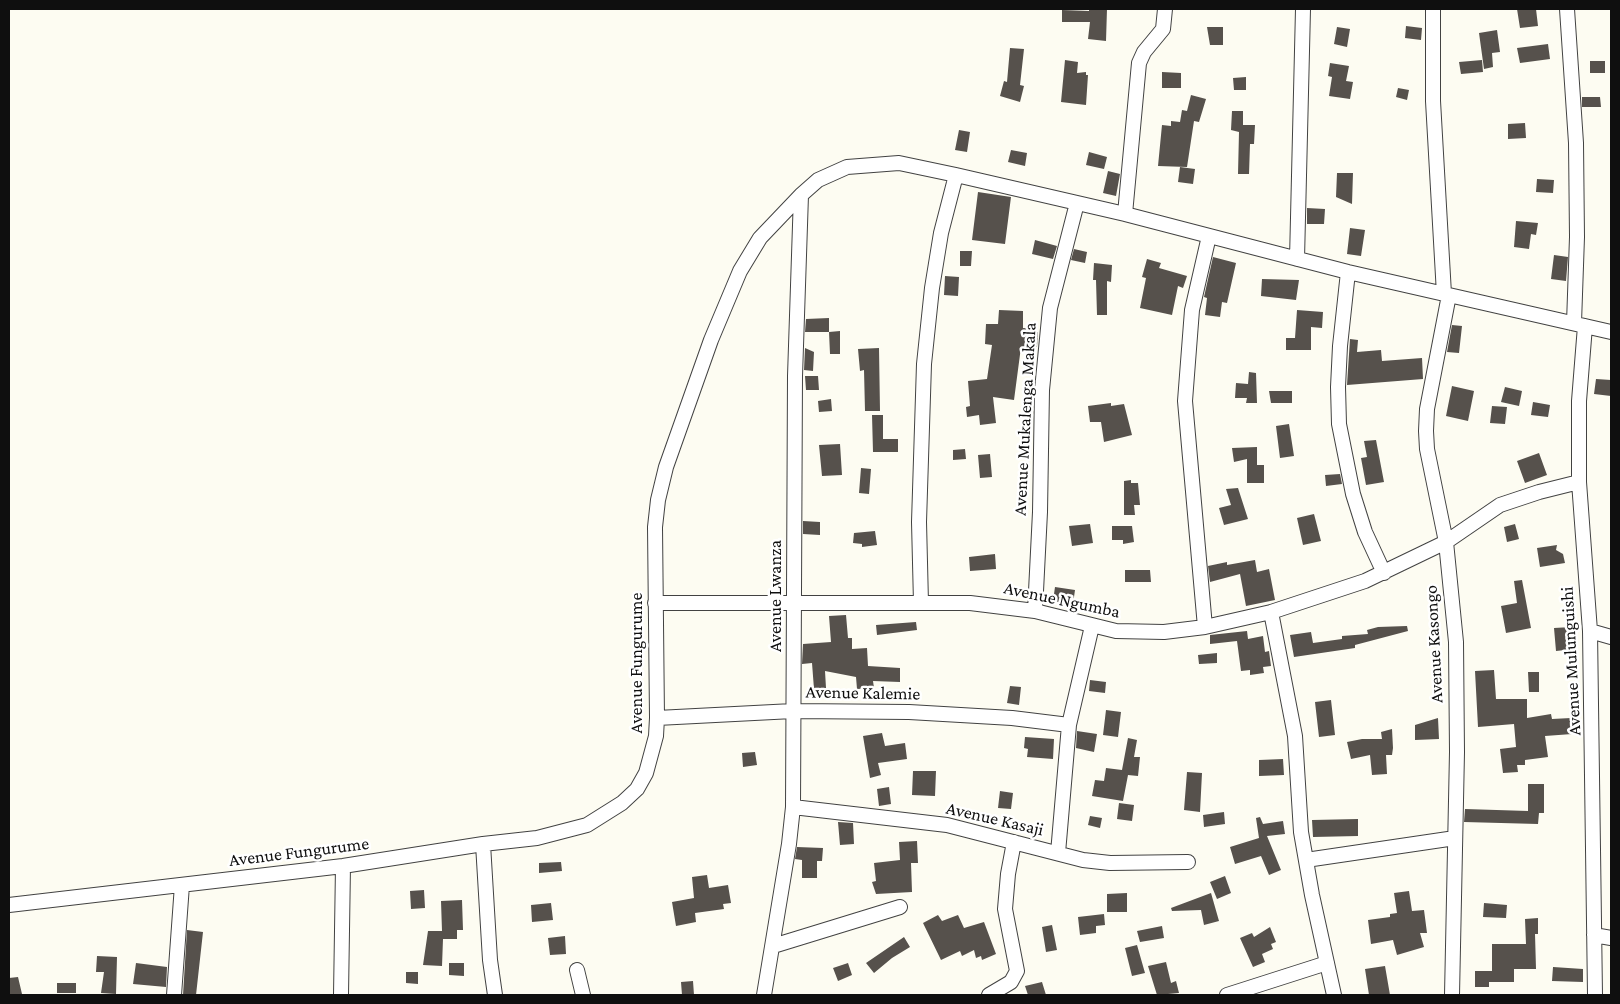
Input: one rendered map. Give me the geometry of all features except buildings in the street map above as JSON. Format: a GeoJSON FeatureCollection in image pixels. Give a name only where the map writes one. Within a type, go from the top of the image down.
{"type":"FeatureCollection","features":[{"type":"Feature","properties":{"kind":"street"},"geometry":{"type":"LineString","coordinates":[[1125,214],[1139,63],[1144,52],[1163,29],[1166,9]]}},
{"type":"Feature","properties":{"kind":"street"},"geometry":{"type":"LineString","coordinates":[[1297,259],[1303,9]]}},
{"type":"Feature","properties":{"kind":"street","name":"Avenue Kasongo"},"geometry":{"type":"LineString","coordinates":[[1433,9],[1433,101],[1447,294],[1427,409],[1426,431],[1429,457],[1446,542],[1456,642],[1457,752],[1452,995]]}},
{"type":"Feature","properties":{"kind":"street","name":"Avenue Mulunguishi"},"geometry":{"type":"LineString","coordinates":[[1567,9],[1576,143],[1579,482],[1590,631],[1596,995]]}},
{"type":"Feature","properties":{"kind":"street","name":"Avenue Fungurume"},"geometry":{"type":"LineString","coordinates":[[9,905],[342,866],[483,844],[537,838],[587,825],[622,803],[637,788],[646,773],[652,754],[658,718],[655,603],[656,518],[658,500],[669,457],[711,340],[740,271],[760,238],[818,180],[847,166],[899,163],[956,175],[1125,214],[1348,272],[1611,332]]}},
{"type":"Feature","properties":{"kind":"street"},"geometry":{"type":"LineString","coordinates":[[921,603],[919,522],[924,364],[932,288],[941,233],[956,175]]}},
{"type":"Feature","properties":{"kind":"street","name":"Avenue Lwanza"},"geometry":{"type":"LineString","coordinates":[[764,995],[793,806],[795,376],[801,195]]}},
{"type":"Feature","properties":{"kind":"street","name":"Avenue Mukalenga Makala"},"geometry":{"type":"LineString","coordinates":[[1035,611],[1040,512],[1042,390],[1050,308],[1077,203]]}},
{"type":"Feature","properties":{"kind":"street"},"geometry":{"type":"LineString","coordinates":[[1205,627],[1185,401],[1192,310],[1209,236]]}},
{"type":"Feature","properties":{"kind":"street"},"geometry":{"type":"LineString","coordinates":[[1348,272],[1339,371],[1340,424],[1354,494],[1366,532],[1384,573]]}},
{"type":"Feature","properties":{"kind":"street","name":"Avenue Ngumba"},"geometry":{"type":"LineString","coordinates":[[655,603],[970,603],[1035,611],[1092,626],[1136,633],[1205,627],[1271,612],[1384,573],[1446,542],[1500,505],[1539,492],[1579,482]]}},
{"type":"Feature","properties":{"kind":"street"},"geometry":{"type":"LineString","coordinates":[[1271,612],[1295,736],[1301,832],[1334,995]]}},
{"type":"Feature","properties":{"kind":"street"},"geometry":{"type":"LineString","coordinates":[[1058,854],[1069,725],[1092,626]]}},
{"type":"Feature","properties":{"kind":"street"},"geometry":{"type":"LineString","coordinates":[[1590,631],[1611,637]]}},
{"type":"Feature","properties":{"kind":"street","name":"Avenue Kalemie"},"geometry":{"type":"LineString","coordinates":[[658,718],[793,711],[932,712],[1069,725]]}},
{"type":"Feature","properties":{"kind":"street","name":"Avenue Kasaji"},"geometry":{"type":"LineString","coordinates":[[793,806],[947,826],[1083,860],[1188,862]]}},
{"type":"Feature","properties":{"kind":"street"},"geometry":{"type":"LineString","coordinates":[[1306,860],[1455,838]]}},
{"type":"Feature","properties":{"kind":"street"},"geometry":{"type":"LineString","coordinates":[[993,994],[1011,982],[1017,971],[1005,909],[1008,874],[1014,842]]}},
{"type":"Feature","properties":{"kind":"street"},"geometry":{"type":"LineString","coordinates":[[483,844],[490,960],[495,995]]}},
{"type":"Feature","properties":{"kind":"street"},"geometry":{"type":"LineString","coordinates":[[341,995],[342,866]]}},
{"type":"Feature","properties":{"kind":"street"},"geometry":{"type":"LineString","coordinates":[[174,995],[182,885]]}},
{"type":"Feature","properties":{"kind":"street"},"geometry":{"type":"LineString","coordinates":[[773,946],[900,907]]}},
{"type":"Feature","properties":{"kind":"street"},"geometry":{"type":"LineString","coordinates":[[1594,935],[1611,938]]}},
{"type":"Feature","properties":{"kind":"street"},"geometry":{"type":"LineString","coordinates":[[1227,995],[1327,963]]}},
{"type":"Feature","properties":{"kind":"street"},"geometry":{"type":"LineString","coordinates":[[577,970],[582,995]]}}]}
